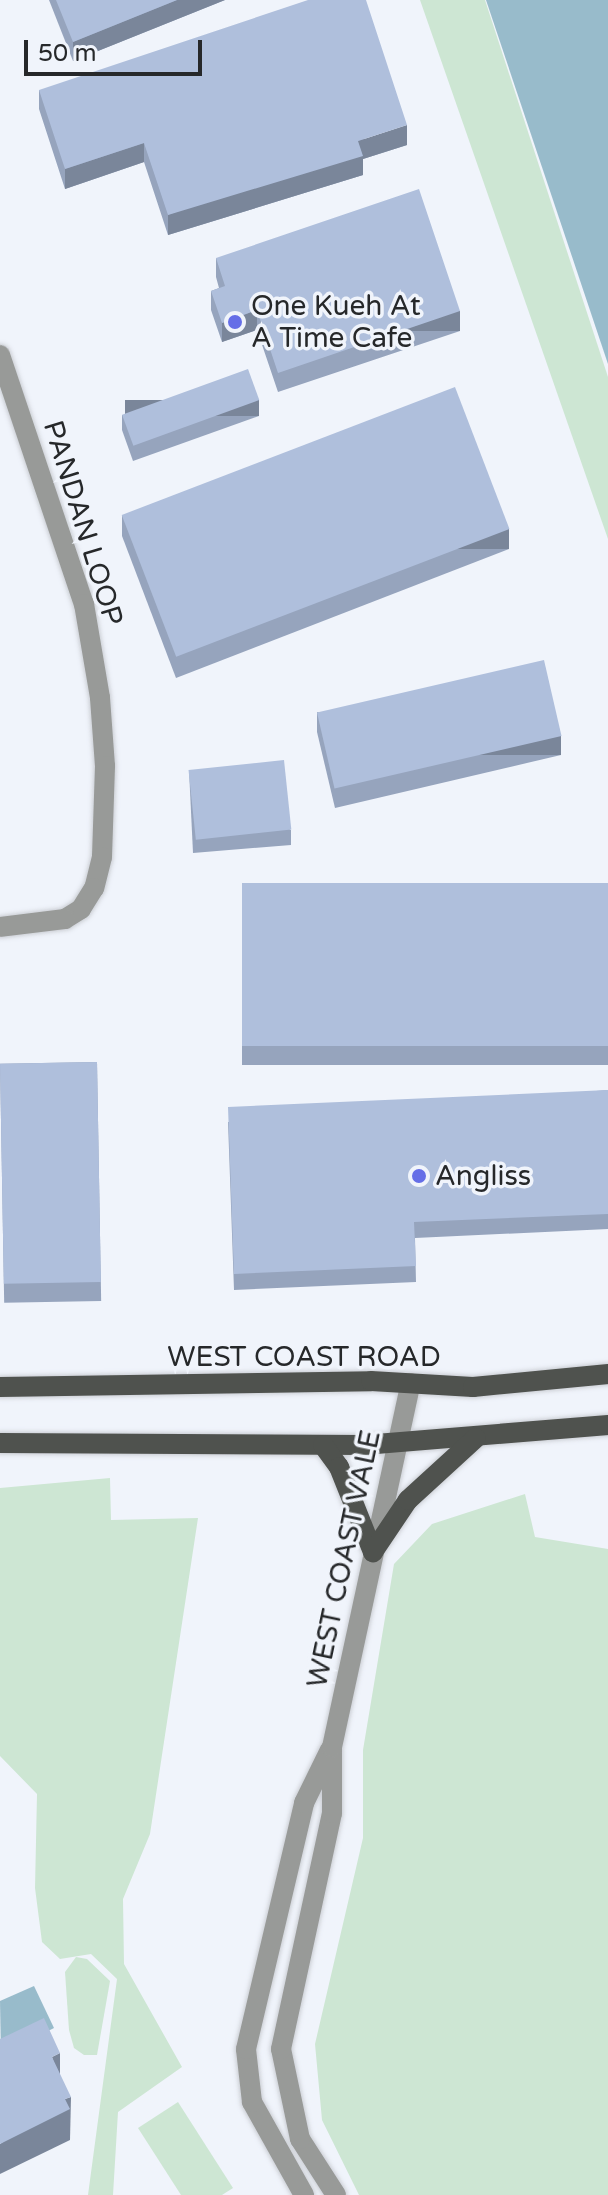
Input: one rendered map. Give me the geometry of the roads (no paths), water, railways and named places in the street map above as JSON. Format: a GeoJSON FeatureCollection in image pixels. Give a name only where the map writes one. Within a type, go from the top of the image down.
{"type":"FeatureCollection","features":[{"type":"Feature","properties":{"kind":"main road","name":"WEST COAST ROAD"},"geometry":{"type":"LineString","coordinates":[[0,1387],[411,1383],[473,1387],[608,1374]]}},
{"type":"Feature","properties":{"kind":"main road"},"geometry":{"type":"LineString","coordinates":[[0,1443],[323,1445],[476,1438],[608,1425]]}},
{"type":"Feature","properties":{"kind":"main road"},"geometry":{"type":"LineString","coordinates":[[373,1552],[408,1500],[476,1438]]}},
{"type":"Feature","properties":{"kind":"main road"},"geometry":{"type":"LineString","coordinates":[[323,1445],[339,1467],[373,1552]]}},
{"type":"Feature","properties":{"kind":"street","name":"PANDAN LOOP"},"geometry":{"type":"LineString","coordinates":[[0,355],[84,604],[100,698],[105,766],[102,857],[94,888],[81,909],[53,922],[0,927]]}},
{"type":"Feature","properties":{"kind":"street","name":"WEST COAST VALE"},"geometry":{"type":"LineString","coordinates":[[336,2195],[300,2139],[281,2049],[332,1813],[332,1747],[411,1383]]}},
{"type":"Feature","properties":{"kind":"street","name":"WEST COAST VALE"},"geometry":{"type":"LineString","coordinates":[[304,2195],[252,2102],[246,2049],[304,1803],[332,1747]]}},
{"type":"Feature","properties":{"kind":"water"},"geometry":{"type":"Polygon","coordinates":[[[486,0],[608,0],[608,364],[486,0]]]}},
{"type":"Feature","properties":{"kind":"water"},"geometry":{"type":"Polygon","coordinates":[[[34,1986],[54,2028],[1,2055],[0,2001],[34,1986]]]}},
{"type":"Feature","properties":{"kind":"place","name":"One Kueh At A Time Cafe"},"geometry":{"type":"Point","coordinates":[235,322]}},
{"type":"Feature","properties":{"kind":"place","name":"Angliss"},"geometry":{"type":"Point","coordinates":[419,1176]}}]}
